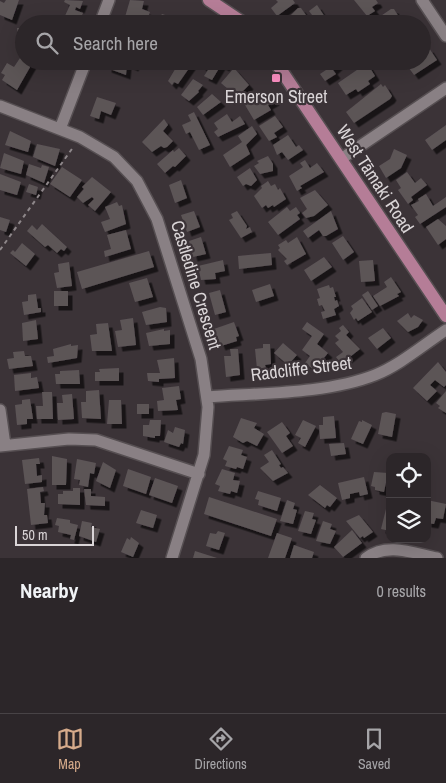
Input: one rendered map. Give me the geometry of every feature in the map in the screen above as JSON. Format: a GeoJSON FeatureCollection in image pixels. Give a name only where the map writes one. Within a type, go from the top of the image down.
{"type":"FeatureCollection","features":[{"type":"Feature","properties":{"kind":"main road"},"geometry":{"type":"LineString","coordinates":[[210,0],[232,15]]}},
{"type":"Feature","properties":{"kind":"main road","name":"West Tāmaki Road"},"geometry":{"type":"LineString","coordinates":[[281,70],[417,276],[446,316]]}},
{"type":"Feature","properties":{"kind":"street"},"geometry":{"type":"LineString","coordinates":[[103,15],[109,0]]}},
{"type":"Feature","properties":{"kind":"street"},"geometry":{"type":"LineString","coordinates":[[422,0],[446,36]]}},
{"type":"Feature","properties":{"kind":"street"},"geometry":{"type":"LineString","coordinates":[[60,129],[83,70]]}},
{"type":"Feature","properties":{"kind":"street"},"geometry":{"type":"LineString","coordinates":[[341,159],[446,88]]}},
{"type":"Feature","properties":{"kind":"street","name":"Castledine Crescent"},"geometry":{"type":"LineString","coordinates":[[0,106],[89,141],[114,157],[137,181],[148,200],[195,338],[207,397],[208,421],[204,455],[172,558]]}},
{"type":"Feature","properties":{"kind":"street","name":"Radcliffe Street"},"geometry":{"type":"LineString","coordinates":[[207,397],[331,387],[359,381],[384,370],[446,330]]}},
{"type":"Feature","properties":{"kind":"street"},"geometry":{"type":"LineString","coordinates":[[0,410],[2,445],[62,439],[96,440],[199,474]]}},
{"type":"Feature","properties":{"kind":"street"},"geometry":{"type":"LineString","coordinates":[[366,558],[376,552],[391,549],[437,558]]}},
{"type":"Feature","properties":{"kind":"path"},"geometry":{"type":"LineString","coordinates":[[0,250],[77,142]]}},
{"type":"Feature","properties":{"kind":"building"},"geometry":{"type":"Polygon","coordinates":[[[6,0],[19,0],[12,20],[0,15],[0,1],[4,3],[6,0]]]}},
{"type":"Feature","properties":{"kind":"building"},"geometry":{"type":"Polygon","coordinates":[[[65,0],[83,1],[80,9],[76,7],[75,10],[83,13],[82,15],[65,15],[70,5],[64,2],[65,0]]]}},
{"type":"Feature","properties":{"kind":"building"},"geometry":{"type":"Polygon","coordinates":[[[130,0],[144,1],[142,9],[150,12],[149,15],[126,15],[130,0]]]}},
{"type":"Feature","properties":{"kind":"building"},"geometry":{"type":"Polygon","coordinates":[[[276,0],[293,0],[295,3],[276,15],[271,8],[278,2],[276,0]]]}},
{"type":"Feature","properties":{"kind":"building"},"geometry":{"type":"Polygon","coordinates":[[[354,0],[376,0],[378,3],[372,7],[375,11],[366,15],[354,0]]]}},
{"type":"Feature","properties":{"kind":"building"},"geometry":{"type":"Polygon","coordinates":[[[317,5],[324,15],[312,15],[309,11],[317,5]]]}},
{"type":"Feature","properties":{"kind":"building"},"geometry":{"type":"Polygon","coordinates":[[[298,8],[301,8],[306,15],[291,15],[298,8]]]}},
{"type":"Feature","properties":{"kind":"building"},"geometry":{"type":"Polygon","coordinates":[[[394,9],[398,15],[382,15],[394,9]]]}},
{"type":"Feature","properties":{"kind":"building"},"geometry":{"type":"Polygon","coordinates":[[[431,51],[437,60],[431,64],[431,51]]]}},
{"type":"Feature","properties":{"kind":"building"},"geometry":{"type":"Polygon","coordinates":[[[7,63],[14,67],[15,66],[15,70],[28,70],[17,90],[2,80],[5,75],[1,73],[7,63]]]}},
{"type":"Feature","properties":{"kind":"building"},"geometry":{"type":"Polygon","coordinates":[[[112,70],[126,70],[126,75],[112,70]]]}},
{"type":"Feature","properties":{"kind":"building"},"geometry":{"type":"Polygon","coordinates":[[[175,70],[188,70],[178,84],[174,82],[172,85],[168,81],[175,70]]]}},
{"type":"Feature","properties":{"kind":"building"},"geometry":{"type":"Polygon","coordinates":[[[208,70],[218,70],[212,80],[204,76],[208,70]]]}},
{"type":"Feature","properties":{"kind":"building"},"geometry":{"type":"Polygon","coordinates":[[[232,70],[236,70],[249,85],[234,100],[226,93],[229,90],[221,83],[232,70]]]}},
{"type":"Feature","properties":{"kind":"building"},"geometry":{"type":"Polygon","coordinates":[[[326,70],[333,70],[336,74],[325,81],[320,74],[326,70]]]}},
{"type":"Feature","properties":{"kind":"building"},"geometry":{"type":"Polygon","coordinates":[[[357,70],[371,70],[375,76],[368,81],[370,84],[358,92],[356,89],[346,95],[338,83],[357,70]]]}},
{"type":"Feature","properties":{"kind":"building"},"geometry":{"type":"Polygon","coordinates":[[[410,70],[422,70],[414,75],[410,70]]]}},
{"type":"Feature","properties":{"kind":"building"},"geometry":{"type":"Polygon","coordinates":[[[193,79],[203,85],[199,92],[189,101],[181,95],[193,79]]]}},
{"type":"Feature","properties":{"kind":"building"},"geometry":{"type":"Polygon","coordinates":[[[381,84],[383,87],[385,85],[392,96],[390,99],[354,123],[346,112],[381,84]]]}},
{"type":"Feature","properties":{"kind":"building"},"geometry":{"type":"Polygon","coordinates":[[[270,92],[275,101],[268,105],[271,110],[254,120],[245,105],[260,93],[263,97],[270,92]]]}},
{"type":"Feature","properties":{"kind":"building"},"geometry":{"type":"Polygon","coordinates":[[[212,94],[221,102],[203,115],[197,107],[212,94]]]}},
{"type":"Feature","properties":{"kind":"building"},"geometry":{"type":"Polygon","coordinates":[[[97,97],[116,103],[111,115],[101,111],[99,119],[90,116],[97,97]]]}},
{"type":"Feature","properties":{"kind":"building"},"geometry":{"type":"Polygon","coordinates":[[[194,112],[210,145],[199,150],[190,132],[186,134],[182,125],[191,121],[188,115],[194,112]]]}},
{"type":"Feature","properties":{"kind":"building"},"geometry":{"type":"Polygon","coordinates":[[[227,114],[232,122],[240,116],[245,124],[218,137],[214,132],[218,129],[214,123],[227,114]]]}},
{"type":"Feature","properties":{"kind":"building"},"geometry":{"type":"Polygon","coordinates":[[[275,116],[283,127],[274,133],[277,137],[269,141],[259,126],[275,116]]]}},
{"type":"Feature","properties":{"kind":"building"},"geometry":{"type":"Polygon","coordinates":[[[164,119],[168,125],[163,131],[173,141],[167,147],[161,146],[152,152],[142,142],[164,119]]]}},
{"type":"Feature","properties":{"kind":"building"},"geometry":{"type":"Polygon","coordinates":[[[446,125],[446,140],[432,150],[425,140],[446,125]]]}},
{"type":"Feature","properties":{"kind":"building"},"geometry":{"type":"Polygon","coordinates":[[[252,126],[257,134],[246,145],[250,154],[230,167],[223,155],[242,142],[238,136],[252,126]]]}},
{"type":"Feature","properties":{"kind":"building"},"geometry":{"type":"Polygon","coordinates":[[[10,131],[31,141],[28,152],[5,145],[10,131]]]}},
{"type":"Feature","properties":{"kind":"building"},"geometry":{"type":"Polygon","coordinates":[[[288,135],[296,147],[299,145],[303,150],[288,160],[282,152],[277,155],[273,145],[288,135]]]}},
{"type":"Feature","properties":{"kind":"building"},"geometry":{"type":"Polygon","coordinates":[[[37,144],[60,149],[55,166],[33,157],[37,144]]]}},
{"type":"Feature","properties":{"kind":"building"},"geometry":{"type":"Polygon","coordinates":[[[179,148],[186,156],[175,167],[173,166],[165,173],[157,164],[173,150],[174,152],[179,148]]]}},
{"type":"Feature","properties":{"kind":"building"},"geometry":{"type":"Polygon","coordinates":[[[394,149],[407,155],[401,168],[386,178],[379,166],[390,159],[394,149]]]}},
{"type":"Feature","properties":{"kind":"building"},"geometry":{"type":"Polygon","coordinates":[[[4,153],[24,161],[21,174],[0,168],[4,153]]]}},
{"type":"Feature","properties":{"kind":"building"},"geometry":{"type":"Polygon","coordinates":[[[268,156],[273,164],[273,171],[260,174],[254,166],[259,163],[257,161],[268,156]]]}},
{"type":"Feature","properties":{"kind":"building"},"geometry":{"type":"Polygon","coordinates":[[[305,160],[310,168],[317,163],[324,172],[300,186],[302,188],[297,191],[289,176],[303,167],[300,163],[305,160]]]}},
{"type":"Feature","properties":{"kind":"building"},"geometry":{"type":"Polygon","coordinates":[[[29,164],[41,168],[42,165],[49,167],[44,183],[26,175],[29,164]]]}},
{"type":"Feature","properties":{"kind":"building"},"geometry":{"type":"Polygon","coordinates":[[[62,167],[82,180],[70,197],[50,184],[62,167]]]}},
{"type":"Feature","properties":{"kind":"building"},"geometry":{"type":"Polygon","coordinates":[[[250,168],[257,180],[251,186],[246,184],[243,186],[237,177],[250,168]]]}},
{"type":"Feature","properties":{"kind":"building"},"geometry":{"type":"Polygon","coordinates":[[[407,172],[415,183],[421,178],[427,185],[411,197],[413,200],[408,204],[398,190],[401,188],[396,180],[407,172]]]}},
{"type":"Feature","properties":{"kind":"building"},"geometry":{"type":"Polygon","coordinates":[[[0,174],[21,182],[17,195],[0,190],[0,174]]]}},
{"type":"Feature","properties":{"kind":"building"},"geometry":{"type":"Polygon","coordinates":[[[92,177],[111,192],[95,211],[88,205],[94,199],[92,197],[83,203],[77,197],[84,189],[82,187],[92,177]]]}},
{"type":"Feature","properties":{"kind":"building"},"geometry":{"type":"Polygon","coordinates":[[[181,180],[187,198],[175,203],[169,185],[181,180]]]}},
{"type":"Feature","properties":{"kind":"building"},"geometry":{"type":"Polygon","coordinates":[[[268,181],[271,186],[275,184],[278,190],[280,188],[286,199],[274,207],[273,205],[268,208],[266,205],[262,208],[254,196],[262,188],[261,186],[268,181]]]}},
{"type":"Feature","properties":{"kind":"building"},"geometry":{"type":"Polygon","coordinates":[[[29,184],[38,187],[36,195],[26,192],[29,184]]]}},
{"type":"Feature","properties":{"kind":"building"},"geometry":{"type":"Polygon","coordinates":[[[315,190],[328,205],[314,216],[306,218],[302,213],[307,209],[300,198],[315,190]]]}},
{"type":"Feature","properties":{"kind":"building"},"geometry":{"type":"Polygon","coordinates":[[[426,194],[433,206],[446,197],[446,207],[420,224],[415,217],[418,215],[411,205],[419,201],[418,199],[426,194]]]}},
{"type":"Feature","properties":{"kind":"building"},"geometry":{"type":"Polygon","coordinates":[[[117,202],[119,206],[122,205],[126,224],[105,232],[101,222],[110,219],[105,207],[117,202]]]}},
{"type":"Feature","properties":{"kind":"building"},"geometry":{"type":"Polygon","coordinates":[[[287,207],[290,211],[296,207],[300,213],[297,215],[300,219],[278,235],[268,222],[287,207]]]}},
{"type":"Feature","properties":{"kind":"building"},"geometry":{"type":"Polygon","coordinates":[[[194,211],[200,227],[187,232],[181,215],[194,211]]]}},
{"type":"Feature","properties":{"kind":"building"},"geometry":{"type":"Polygon","coordinates":[[[237,211],[247,226],[246,229],[250,227],[252,232],[241,238],[229,220],[233,218],[231,214],[237,211]]]}},
{"type":"Feature","properties":{"kind":"building"},"geometry":{"type":"Polygon","coordinates":[[[331,211],[338,229],[326,236],[323,236],[319,230],[308,238],[303,231],[331,211]]]}},
{"type":"Feature","properties":{"kind":"building"},"geometry":{"type":"Polygon","coordinates":[[[0,217],[10,220],[6,232],[0,230],[0,217]]]}},
{"type":"Feature","properties":{"kind":"building"},"geometry":{"type":"Polygon","coordinates":[[[438,219],[446,226],[446,239],[438,245],[426,227],[438,219]]]}},
{"type":"Feature","properties":{"kind":"building"},"geometry":{"type":"Polygon","coordinates":[[[42,224],[67,247],[64,251],[61,249],[57,253],[48,245],[45,247],[27,231],[32,225],[37,230],[42,224]]]}},
{"type":"Feature","properties":{"kind":"building"},"geometry":{"type":"Polygon","coordinates":[[[126,230],[131,249],[105,257],[104,251],[111,249],[107,235],[126,230]]]}},
{"type":"Feature","properties":{"kind":"building"},"geometry":{"type":"Polygon","coordinates":[[[343,236],[354,252],[343,260],[332,243],[343,236]]]}},
{"type":"Feature","properties":{"kind":"building"},"geometry":{"type":"Polygon","coordinates":[[[201,237],[206,254],[193,257],[189,241],[201,237]]]}},
{"type":"Feature","properties":{"kind":"building"},"geometry":{"type":"Polygon","coordinates":[[[297,237],[306,254],[287,265],[284,261],[287,259],[278,250],[280,248],[278,245],[286,240],[288,243],[297,237]]]}},
{"type":"Feature","properties":{"kind":"building"},"geometry":{"type":"Polygon","coordinates":[[[22,243],[35,254],[26,266],[10,253],[13,250],[15,252],[22,243]]]}},
{"type":"Feature","properties":{"kind":"building"},"geometry":{"type":"Polygon","coordinates":[[[149,251],[154,267],[82,289],[77,272],[149,251]]]}},
{"type":"Feature","properties":{"kind":"building"},"geometry":{"type":"Polygon","coordinates":[[[271,253],[272,265],[239,269],[238,256],[271,253]]]}},
{"type":"Feature","properties":{"kind":"building"},"geometry":{"type":"Polygon","coordinates":[[[324,257],[332,267],[311,281],[304,270],[324,257]]]}},
{"type":"Feature","properties":{"kind":"building"},"geometry":{"type":"Polygon","coordinates":[[[223,260],[225,271],[215,273],[216,279],[201,280],[198,266],[223,260]]]}},
{"type":"Feature","properties":{"kind":"building"},"geometry":{"type":"Polygon","coordinates":[[[373,260],[375,281],[361,282],[359,261],[373,260]]]}},
{"type":"Feature","properties":{"kind":"building"},"geometry":{"type":"Polygon","coordinates":[[[69,262],[72,286],[57,288],[54,273],[59,272],[58,264],[69,262]]]}},
{"type":"Feature","properties":{"kind":"building"},"geometry":{"type":"Polygon","coordinates":[[[391,277],[401,292],[397,294],[399,296],[380,306],[373,296],[387,287],[384,282],[391,277]]]}},
{"type":"Feature","properties":{"kind":"building"},"geometry":{"type":"Polygon","coordinates":[[[147,278],[153,297],[135,302],[129,283],[147,278]]]}},
{"type":"Feature","properties":{"kind":"building"},"geometry":{"type":"Polygon","coordinates":[[[270,284],[274,296],[256,302],[252,290],[270,284]]]}},
{"type":"Feature","properties":{"kind":"building"},"geometry":{"type":"Polygon","coordinates":[[[329,285],[330,288],[333,287],[336,297],[334,297],[335,301],[337,300],[339,306],[334,309],[336,315],[323,319],[321,312],[325,311],[322,305],[319,306],[317,299],[320,298],[317,289],[329,285]]]}},
{"type":"Feature","properties":{"kind":"building"},"geometry":{"type":"Polygon","coordinates":[[[220,290],[226,312],[215,315],[209,293],[220,290]]]}},
{"type":"Feature","properties":{"kind":"building"},"geometry":{"type":"Polygon","coordinates":[[[54,291],[68,291],[68,306],[54,306],[54,291]]]}},
{"type":"Feature","properties":{"kind":"building"},"geometry":{"type":"Polygon","coordinates":[[[368,291],[378,306],[372,310],[362,295],[368,291]]]}},
{"type":"Feature","properties":{"kind":"building"},"geometry":{"type":"Polygon","coordinates":[[[36,294],[38,308],[41,308],[41,312],[24,315],[22,302],[28,301],[28,295],[36,294]]]}},
{"type":"Feature","properties":{"kind":"building"},"geometry":{"type":"Polygon","coordinates":[[[362,298],[372,312],[358,321],[356,318],[354,320],[350,313],[353,309],[351,306],[362,298]]]}},
{"type":"Feature","properties":{"kind":"building"},"geometry":{"type":"Polygon","coordinates":[[[160,307],[166,308],[167,322],[146,325],[142,312],[160,307]]]}},
{"type":"Feature","properties":{"kind":"building"},"geometry":{"type":"Polygon","coordinates":[[[408,313],[411,318],[414,315],[423,320],[418,327],[408,332],[397,321],[408,313]]]}},
{"type":"Feature","properties":{"kind":"building"},"geometry":{"type":"Polygon","coordinates":[[[133,318],[136,345],[118,347],[115,331],[122,330],[120,320],[133,318]]]}},
{"type":"Feature","properties":{"kind":"building"},"geometry":{"type":"Polygon","coordinates":[[[36,320],[38,339],[23,341],[22,323],[36,320]]]}},
{"type":"Feature","properties":{"kind":"building"},"geometry":{"type":"Polygon","coordinates":[[[234,322],[239,336],[236,337],[237,341],[221,346],[217,336],[213,338],[211,330],[234,322]]]}},
{"type":"Feature","properties":{"kind":"building"},"geometry":{"type":"Polygon","coordinates":[[[307,322],[324,334],[317,344],[328,353],[314,370],[305,363],[310,356],[302,350],[312,336],[302,329],[307,322]]]}},
{"type":"Feature","properties":{"kind":"building"},"geometry":{"type":"Polygon","coordinates":[[[108,323],[112,351],[92,351],[90,335],[97,334],[96,324],[108,323]]]}},
{"type":"Feature","properties":{"kind":"building"},"geometry":{"type":"Polygon","coordinates":[[[343,325],[349,332],[346,335],[360,349],[341,364],[336,357],[343,352],[335,343],[339,340],[335,336],[341,331],[339,328],[343,325]]]}},
{"type":"Feature","properties":{"kind":"building"},"geometry":{"type":"Polygon","coordinates":[[[383,328],[391,338],[377,349],[368,338],[383,328]]]}},
{"type":"Feature","properties":{"kind":"building"},"geometry":{"type":"Polygon","coordinates":[[[164,329],[164,331],[170,330],[170,344],[149,346],[146,333],[164,329]]]}},
{"type":"Feature","properties":{"kind":"building"},"geometry":{"type":"Polygon","coordinates":[[[283,343],[297,355],[288,365],[274,353],[283,343]]]}},
{"type":"Feature","properties":{"kind":"building"},"geometry":{"type":"Polygon","coordinates":[[[71,344],[71,346],[78,345],[77,358],[48,363],[47,357],[54,356],[53,349],[71,344]]]}},
{"type":"Feature","properties":{"kind":"building"},"geometry":{"type":"Polygon","coordinates":[[[263,344],[270,344],[271,364],[265,365],[266,368],[257,369],[255,349],[263,348],[263,344]]]}},
{"type":"Feature","properties":{"kind":"building"},"geometry":{"type":"Polygon","coordinates":[[[230,349],[238,349],[240,375],[226,377],[224,356],[231,356],[230,349]]]}},
{"type":"Feature","properties":{"kind":"building"},"geometry":{"type":"Polygon","coordinates":[[[24,351],[25,356],[31,356],[33,366],[9,369],[7,359],[14,358],[13,352],[24,351]]]}},
{"type":"Feature","properties":{"kind":"building"},"geometry":{"type":"Polygon","coordinates":[[[174,358],[175,378],[159,379],[159,382],[148,381],[147,373],[160,373],[157,360],[174,358]]]}},
{"type":"Feature","properties":{"kind":"building"},"geometry":{"type":"Polygon","coordinates":[[[438,362],[446,372],[446,385],[444,387],[435,380],[430,385],[437,391],[427,401],[413,388],[438,362]]]}},
{"type":"Feature","properties":{"kind":"building"},"geometry":{"type":"Polygon","coordinates":[[[119,368],[119,381],[95,381],[95,372],[100,372],[99,369],[119,368]]]}},
{"type":"Feature","properties":{"kind":"building"},"geometry":{"type":"Polygon","coordinates":[[[79,370],[80,384],[56,384],[55,374],[60,374],[60,371],[79,370]]]}},
{"type":"Feature","properties":{"kind":"building"},"geometry":{"type":"Polygon","coordinates":[[[31,373],[31,378],[37,377],[39,388],[15,391],[14,375],[31,373]]]}},
{"type":"Feature","properties":{"kind":"building"},"geometry":{"type":"Polygon","coordinates":[[[179,386],[181,399],[176,400],[178,410],[158,411],[157,401],[164,400],[162,388],[179,386]]]}},
{"type":"Feature","properties":{"kind":"building"},"geometry":{"type":"Polygon","coordinates":[[[99,390],[101,419],[82,418],[81,402],[86,402],[86,391],[99,390]]]}},
{"type":"Feature","properties":{"kind":"building"},"geometry":{"type":"Polygon","coordinates":[[[446,391],[446,413],[438,408],[440,406],[436,403],[446,391]]]}},
{"type":"Feature","properties":{"kind":"building"},"geometry":{"type":"Polygon","coordinates":[[[42,392],[52,392],[53,419],[37,419],[36,406],[43,406],[42,392]]]}},
{"type":"Feature","properties":{"kind":"building"},"geometry":{"type":"Polygon","coordinates":[[[72,394],[74,419],[58,420],[57,403],[63,403],[62,395],[72,394]]]}},
{"type":"Feature","properties":{"kind":"building"},"geometry":{"type":"Polygon","coordinates":[[[30,399],[33,419],[27,419],[27,424],[17,425],[15,405],[22,404],[22,400],[30,399]]]}},
{"type":"Feature","properties":{"kind":"building"},"geometry":{"type":"Polygon","coordinates":[[[109,400],[121,400],[122,424],[107,424],[109,400]]]}},
{"type":"Feature","properties":{"kind":"building"},"geometry":{"type":"Polygon","coordinates":[[[137,404],[149,404],[149,414],[137,414],[137,404]]]}},
{"type":"Feature","properties":{"kind":"building"},"geometry":{"type":"Polygon","coordinates":[[[382,413],[396,414],[392,437],[378,434],[382,413]]]}},
{"type":"Feature","properties":{"kind":"building"},"geometry":{"type":"Polygon","coordinates":[[[334,416],[336,438],[320,439],[319,425],[323,425],[323,417],[334,416]]]}},
{"type":"Feature","properties":{"kind":"building"},"geometry":{"type":"Polygon","coordinates":[[[241,418],[257,423],[254,428],[264,434],[257,446],[247,441],[243,443],[233,437],[241,418]]]}},
{"type":"Feature","properties":{"kind":"building"},"geometry":{"type":"Polygon","coordinates":[[[150,420],[161,420],[160,436],[155,436],[155,438],[143,436],[143,425],[149,425],[150,420]]]}},
{"type":"Feature","properties":{"kind":"building"},"geometry":{"type":"Polygon","coordinates":[[[303,420],[316,426],[305,447],[298,443],[301,438],[295,435],[303,420]]]}},
{"type":"Feature","properties":{"kind":"building"},"geometry":{"type":"Polygon","coordinates":[[[362,420],[372,425],[363,444],[351,439],[359,421],[362,422],[362,420]]]}},
{"type":"Feature","properties":{"kind":"building"},"geometry":{"type":"Polygon","coordinates":[[[282,422],[290,433],[286,436],[293,446],[282,453],[267,432],[282,422]]]}},
{"type":"Feature","properties":{"kind":"building"},"geometry":{"type":"Polygon","coordinates":[[[175,427],[185,430],[183,444],[181,443],[179,447],[164,442],[168,430],[173,433],[175,427]]]}},
{"type":"Feature","properties":{"kind":"building"},"geometry":{"type":"Polygon","coordinates":[[[344,443],[346,454],[331,456],[329,444],[344,443]]]}},
{"type":"Feature","properties":{"kind":"building"},"geometry":{"type":"Polygon","coordinates":[[[229,446],[243,450],[241,455],[247,457],[243,469],[225,466],[227,461],[223,459],[229,446]]]}},
{"type":"Feature","properties":{"kind":"building"},"geometry":{"type":"Polygon","coordinates":[[[272,450],[281,464],[279,465],[281,468],[283,467],[288,473],[273,481],[260,468],[269,462],[264,455],[272,450]]]}},
{"type":"Feature","properties":{"kind":"building"},"geometry":{"type":"Polygon","coordinates":[[[52,456],[67,459],[66,485],[52,485],[52,456]]]}},
{"type":"Feature","properties":{"kind":"building"},"geometry":{"type":"Polygon","coordinates":[[[39,458],[40,464],[36,464],[37,476],[42,475],[42,482],[25,484],[22,460],[39,458]]]}},
{"type":"Feature","properties":{"kind":"building"},"geometry":{"type":"Polygon","coordinates":[[[77,459],[96,463],[94,474],[90,473],[88,487],[79,485],[80,480],[74,479],[77,459]]]}},
{"type":"Feature","properties":{"kind":"building"},"geometry":{"type":"Polygon","coordinates":[[[103,462],[116,470],[110,488],[96,481],[103,462]]]}},
{"type":"Feature","properties":{"kind":"building"},"geometry":{"type":"Polygon","coordinates":[[[128,469],[151,477],[146,494],[123,486],[128,469]]]}},
{"type":"Feature","properties":{"kind":"building"},"geometry":{"type":"Polygon","coordinates":[[[222,469],[235,473],[233,480],[240,481],[237,493],[231,491],[230,494],[218,491],[220,486],[215,484],[222,469]]]}},
{"type":"Feature","properties":{"kind":"building"},"geometry":{"type":"Polygon","coordinates":[[[374,472],[386,473],[384,492],[375,490],[375,487],[371,486],[374,472]]]}},
{"type":"Feature","properties":{"kind":"building"},"geometry":{"type":"Polygon","coordinates":[[[364,477],[368,494],[360,496],[359,492],[350,494],[350,498],[342,500],[338,483],[364,477]]]}},
{"type":"Feature","properties":{"kind":"building"},"geometry":{"type":"Polygon","coordinates":[[[155,478],[178,486],[172,503],[149,495],[155,478]]]}},
{"type":"Feature","properties":{"kind":"building"},"geometry":{"type":"Polygon","coordinates":[[[320,485],[337,498],[330,507],[327,505],[325,508],[308,495],[320,485]]]}},
{"type":"Feature","properties":{"kind":"building"},"geometry":{"type":"Polygon","coordinates":[[[43,487],[44,491],[40,492],[41,503],[45,503],[44,515],[47,515],[48,523],[31,525],[27,489],[43,487]]]}},
{"type":"Feature","properties":{"kind":"building"},"geometry":{"type":"Polygon","coordinates":[[[73,488],[80,488],[80,505],[58,504],[58,494],[63,494],[63,491],[73,491],[73,488]]]}},
{"type":"Feature","properties":{"kind":"building"},"geometry":{"type":"Polygon","coordinates":[[[84,489],[91,489],[91,496],[105,497],[105,506],[86,505],[84,489]]]}},
{"type":"Feature","properties":{"kind":"building"},"geometry":{"type":"Polygon","coordinates":[[[258,491],[281,498],[277,511],[258,505],[259,500],[255,499],[258,491]]]}},
{"type":"Feature","properties":{"kind":"building"},"geometry":{"type":"Polygon","coordinates":[[[209,497],[277,519],[271,536],[204,514],[209,497]]]}},
{"type":"Feature","properties":{"kind":"building"},"geometry":{"type":"Polygon","coordinates":[[[287,500],[295,503],[293,509],[297,510],[293,524],[280,521],[287,500]]]}},
{"type":"Feature","properties":{"kind":"building"},"geometry":{"type":"Polygon","coordinates":[[[431,501],[446,504],[443,519],[436,518],[434,524],[431,524],[431,501]]]}},
{"type":"Feature","properties":{"kind":"building"},"geometry":{"type":"Polygon","coordinates":[[[386,509],[386,530],[381,529],[386,509]]]}},
{"type":"Feature","properties":{"kind":"building"},"geometry":{"type":"Polygon","coordinates":[[[141,510],[157,515],[153,528],[136,523],[141,510]]]}},
{"type":"Feature","properties":{"kind":"building"},"geometry":{"type":"Polygon","coordinates":[[[305,511],[314,513],[312,519],[316,520],[311,534],[298,531],[305,511]]]}},
{"type":"Feature","properties":{"kind":"building"},"geometry":{"type":"Polygon","coordinates":[[[359,515],[373,532],[364,538],[363,536],[360,538],[346,521],[359,515]]]}},
{"type":"Feature","properties":{"kind":"building"},"geometry":{"type":"Polygon","coordinates":[[[57,518],[70,520],[70,523],[78,525],[74,540],[70,539],[71,535],[58,532],[59,526],[55,525],[57,518]]]}},
{"type":"Feature","properties":{"kind":"building"},"geometry":{"type":"Polygon","coordinates":[[[82,521],[92,523],[91,527],[100,529],[96,542],[79,536],[82,521]]]}},
{"type":"Feature","properties":{"kind":"building"},"geometry":{"type":"Polygon","coordinates":[[[323,521],[332,524],[330,529],[336,531],[330,544],[316,541],[323,521]]]}},
{"type":"Feature","properties":{"kind":"building"},"geometry":{"type":"Polygon","coordinates":[[[352,530],[362,543],[343,557],[334,547],[352,530]]]}},
{"type":"Feature","properties":{"kind":"building"},"geometry":{"type":"Polygon","coordinates":[[[218,531],[225,533],[219,550],[206,546],[210,533],[216,534],[218,531]]]}},
{"type":"Feature","properties":{"kind":"building"},"geometry":{"type":"Polygon","coordinates":[[[277,533],[292,538],[285,558],[268,558],[277,533]]]}},
{"type":"Feature","properties":{"kind":"building"},"geometry":{"type":"Polygon","coordinates":[[[131,537],[139,543],[133,557],[121,552],[127,538],[130,540],[131,537]]]}},
{"type":"Feature","properties":{"kind":"building"},"geometry":{"type":"Polygon","coordinates":[[[294,545],[314,552],[312,558],[290,558],[294,545]]]}},
{"type":"Feature","properties":{"kind":"building"},"geometry":{"type":"Polygon","coordinates":[[[195,551],[217,558],[193,558],[195,551]]]}},
{"type":"Feature","properties":{"kind":"place","name":"Emerson Street"},"geometry":{"type":"Point","coordinates":[276,78]}}]}
